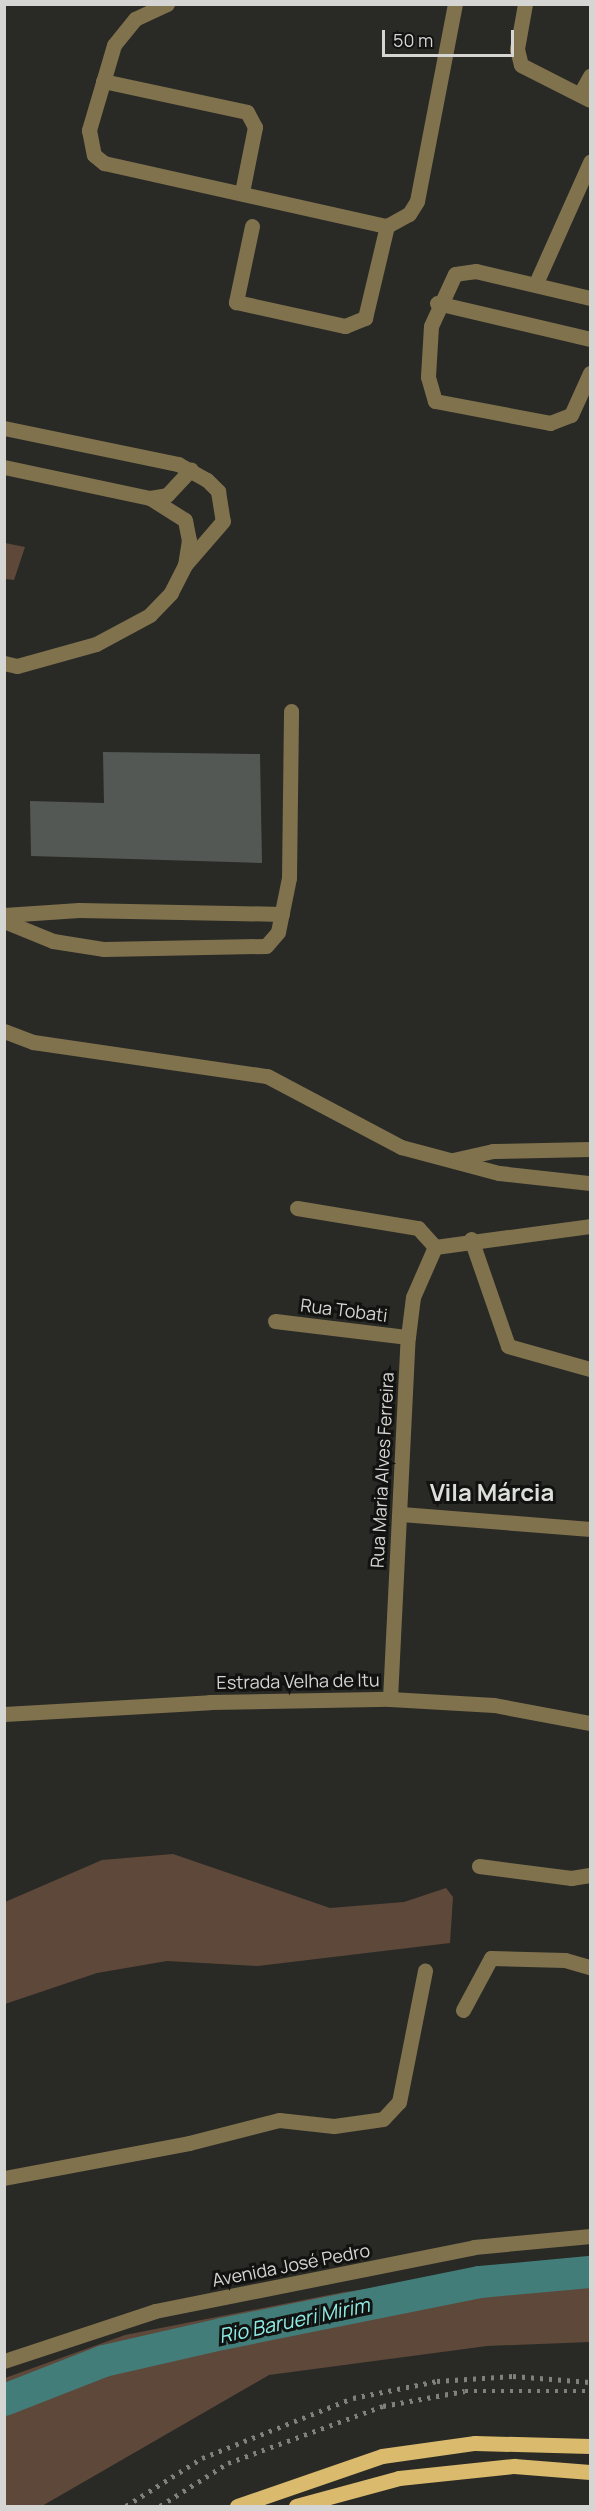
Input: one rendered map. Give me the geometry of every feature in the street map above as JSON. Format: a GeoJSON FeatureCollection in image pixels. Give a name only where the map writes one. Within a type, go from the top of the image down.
{"type":"FeatureCollection","features":[{"type":"Feature","properties":{"kind":"main road"},"geometry":{"type":"LineString","coordinates":[[237,2506],[382,2456],[475,2443],[591,2446]]}},
{"type":"Feature","properties":{"kind":"main road"},"geometry":{"type":"LineString","coordinates":[[296,2506],[399,2478],[514,2466],[591,2472]]}},
{"type":"Feature","properties":{"kind":"street"},"geometry":{"type":"LineString","coordinates":[[167,4],[135,19],[123,32],[103,81],[89,130],[94,155],[104,163],[387,226],[409,214],[417,201],[455,4]]}},
{"type":"Feature","properties":{"kind":"street"},"geometry":{"type":"LineString","coordinates":[[525,4],[517,49],[521,65],[585,97],[591,76]]}},
{"type":"Feature","properties":{"kind":"street"},"geometry":{"type":"LineString","coordinates":[[103,81],[247,112],[255,128],[242,192]]}},
{"type":"Feature","properties":{"kind":"street"},"geometry":{"type":"LineString","coordinates":[[536,283],[591,162]]}},
{"type":"Feature","properties":{"kind":"street"},"geometry":{"type":"LineString","coordinates":[[252,226],[236,302],[345,326],[365,318],[387,226]]}},
{"type":"Feature","properties":{"kind":"street"},"geometry":{"type":"LineString","coordinates":[[591,298],[536,283],[463,272],[447,282],[437,303],[428,377],[435,400],[550,423],[571,415],[591,373]]}},
{"type":"Feature","properties":{"kind":"street"},"geometry":{"type":"LineString","coordinates":[[437,303],[591,339]]}},
{"type":"Feature","properties":{"kind":"street"},"geometry":{"type":"LineString","coordinates":[[4,428],[191,469],[218,491],[223,521],[185,565],[171,592],[130,628],[96,644],[17,666],[4,663]]}},
{"type":"Feature","properties":{"kind":"street"},"geometry":{"type":"LineString","coordinates":[[4,467],[150,498],[185,520],[185,565]]}},
{"type":"Feature","properties":{"kind":"street"},"geometry":{"type":"LineString","coordinates":[[150,498],[167,495],[191,469]]}},
{"type":"Feature","properties":{"kind":"street"},"geometry":{"type":"LineString","coordinates":[[4,921],[53,941],[104,949],[240,950],[266,946],[278,932],[289,878],[291,711]]}},
{"type":"Feature","properties":{"kind":"street"},"geometry":{"type":"LineString","coordinates":[[4,915],[79,910],[282,914]]}},
{"type":"Feature","properties":{"kind":"street"},"geometry":{"type":"LineString","coordinates":[[4,1031],[33,1042],[267,1076],[401,1147],[499,1173],[591,1183]]}},
{"type":"Feature","properties":{"kind":"street"},"geometry":{"type":"LineString","coordinates":[[450,1160],[493,1151],[591,1149]]}},
{"type":"Feature","properties":{"kind":"street"},"geometry":{"type":"LineString","coordinates":[[297,1208],[418,1227],[435,1248],[471,1239],[591,1226]]}},
{"type":"Feature","properties":{"kind":"street"},"geometry":{"type":"LineString","coordinates":[[471,1239],[508,1346],[591,1369]]}},
{"type":"Feature","properties":{"kind":"street","name":"Rua Maria Alves Ferreira"},"geometry":{"type":"LineString","coordinates":[[390,1699],[408,1337],[413,1297],[435,1248]]}},
{"type":"Feature","properties":{"kind":"street","name":"Rua Tobati"},"geometry":{"type":"LineString","coordinates":[[275,1321],[408,1337]]}},
{"type":"Feature","properties":{"kind":"street"},"geometry":{"type":"LineString","coordinates":[[400,1514],[591,1529]]}},
{"type":"Feature","properties":{"kind":"street","name":"Estrada Velha de Itu"},"geometry":{"type":"LineString","coordinates":[[4,1714],[210,1702],[390,1699],[494,1705],[591,1723]]}},
{"type":"Feature","properties":{"kind":"street"},"geometry":{"type":"LineString","coordinates":[[479,1866],[571,1878],[591,1875]]}},
{"type":"Feature","properties":{"kind":"street"},"geometry":{"type":"LineString","coordinates":[[463,2010],[491,1958],[564,1960],[591,1967]]}},
{"type":"Feature","properties":{"kind":"street"},"geometry":{"type":"LineString","coordinates":[[4,2178],[189,2143],[279,2120],[334,2126],[383,2119],[399,2102],[425,1971]]}},
{"type":"Feature","properties":{"kind":"street","name":"Avenida José Pedro"},"geometry":{"type":"LineString","coordinates":[[4,2361],[155,2311],[474,2247],[590,2234]]}},
{"type":"Feature","properties":{"kind":"shaded area"},"geometry":{"type":"Polygon","coordinates":[[[5,543],[25,547],[14,580],[5,579],[5,543]]]}},
{"type":"Feature","properties":{"kind":"shaded area"},"geometry":{"type":"Polygon","coordinates":[[[173,1854],[330,1908],[404,1902],[446,1888],[453,1897],[450,1943],[258,1966],[167,1961],[97,1973],[5,2004],[5,1902],[102,1860],[173,1854]]]}},
{"type":"Feature","properties":{"kind":"shaded area"},"geometry":{"type":"Polygon","coordinates":[[[543,2267],[590,2268],[590,2342],[487,2346],[269,2375],[42,2506],[5,2506],[5,2378],[125,2335],[344,2292],[543,2267]]]}},
{"type":"Feature","properties":{"kind":"building"},"geometry":{"type":"Polygon","coordinates":[[[103,752],[260,754],[262,863],[31,856],[30,801],[104,803],[103,752]]]}},
{"type":"Feature","properties":{"kind":"waterway","name":"Rio Barueri Mirim"},"geometry":{"type":"LineString","coordinates":[[4,2400],[104,2361],[222,2334],[480,2282],[590,2272]]}},
{"type":"Feature","properties":{"kind":"railway"},"geometry":{"type":"LineString","coordinates":[[126,2506],[202,2458],[353,2398],[437,2381],[513,2376],[590,2382]]}},
{"type":"Feature","properties":{"kind":"railway"},"geometry":{"type":"LineString","coordinates":[[160,2506],[228,2463],[383,2406],[465,2391],[590,2391]]}},
{"type":"Feature","properties":{"kind":"district","name":"Vila Márcia"},"geometry":{"type":"Point","coordinates":[492,1492]}}]}
